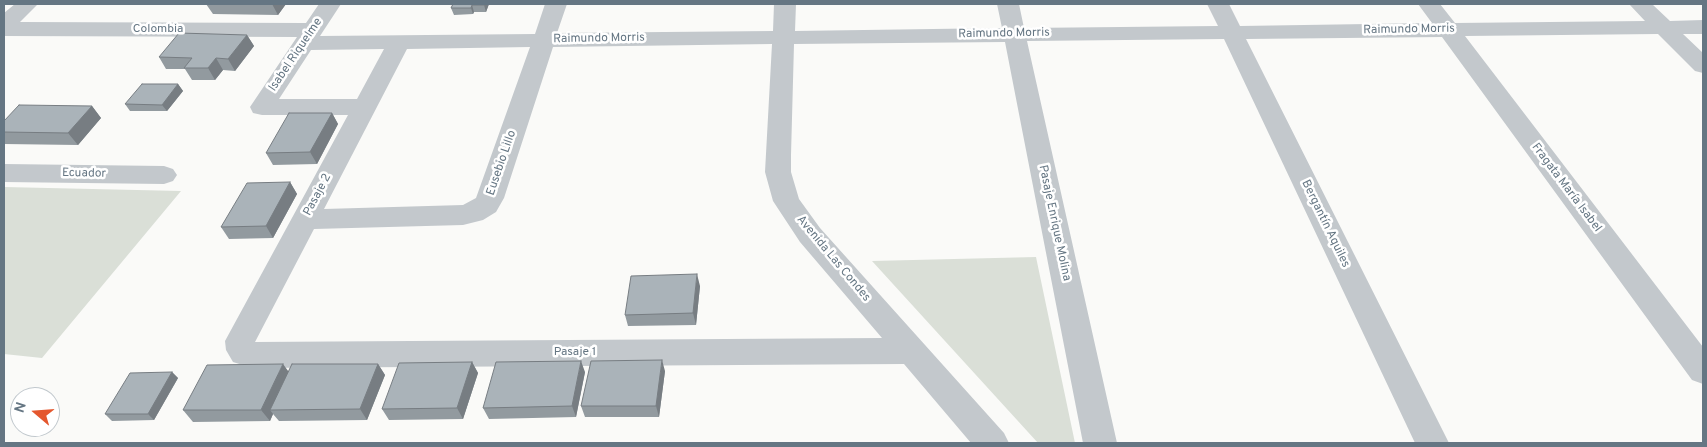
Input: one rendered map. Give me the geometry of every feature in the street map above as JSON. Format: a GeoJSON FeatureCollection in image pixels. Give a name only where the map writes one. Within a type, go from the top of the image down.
{"type":"FeatureCollection","features":[{"type":"Feature","properties":{"kind":"street"},"geometry":{"type":"LineString","coordinates":[[4,27],[27,4]]}},
{"type":"Feature","properties":{"kind":"street","name":"Isabel Riquelme"},"geometry":{"type":"LineString","coordinates":[[330,4],[262,107],[364,107]]}},
{"type":"Feature","properties":{"kind":"street","name":"Eusebio Lillo"},"geometry":{"type":"LineString","coordinates":[[305,219],[463,215],[479,210],[491,198],[556,4]]}},
{"type":"Feature","properties":{"kind":"street","name":"Avenida Las Condes"},"geometry":{"type":"LineString","coordinates":[[785,4],[778,172],[786,202],[810,235],[992,443]]}},
{"type":"Feature","properties":{"kind":"street","name":"Pasaje Enrique Molina"},"geometry":{"type":"LineString","coordinates":[[1008,4],[1100,443]]}},
{"type":"Feature","properties":{"kind":"street","name":"Bergantín Aquiles"},"geometry":{"type":"LineString","coordinates":[[1218,4],[1432,443]]}},
{"type":"Feature","properties":{"kind":"street","name":"Fragata María Isabel"},"geometry":{"type":"LineString","coordinates":[[1429,4],[1703,371]]}},
{"type":"Feature","properties":{"kind":"street"},"geometry":{"type":"LineString","coordinates":[[1640,4],[1703,66]]}},
{"type":"Feature","properties":{"kind":"street","name":"Colombia"},"geometry":{"type":"LineString","coordinates":[[4,27],[309,37]]}},
{"type":"Feature","properties":{"kind":"street","name":"Raimundo Morris"},"geometry":{"type":"LineString","coordinates":[[309,37],[400,41],[1703,27]]}},
{"type":"Feature","properties":{"kind":"street","name":"Pasaje 2"},"geometry":{"type":"LineString","coordinates":[[241,350],[240,341],[244,333],[400,41]]}},
{"type":"Feature","properties":{"kind":"street","name":"Ecuador"},"geometry":{"type":"LineString","coordinates":[[4,173],[164,175]]}},
{"type":"Feature","properties":{"kind":"street","name":"Pasaje 1"},"geometry":{"type":"LineString","coordinates":[[241,350],[252,355],[912,351]]}},
{"type":"Feature","properties":{"kind":"shaded area"},"geometry":{"type":"Polygon","coordinates":[[[4,187],[181,191],[42,358],[4,354],[4,187]]]}},
{"type":"Feature","properties":{"kind":"shaded area"},"geometry":{"type":"Polygon","coordinates":[[[1036,257],[1075,443],[1038,443],[872,261],[1036,257]]]}},
{"type":"Feature","properties":{"kind":"building"},"geometry":{"type":"Polygon","coordinates":[[[453,4],[484,5],[472,5],[471,8],[451,8],[453,4]]]}},
{"type":"Feature","properties":{"kind":"building"},"geometry":{"type":"Polygon","coordinates":[[[179,33],[247,35],[228,59],[216,58],[208,68],[184,68],[192,58],[159,57],[179,33]]]}},
{"type":"Feature","properties":{"kind":"building"},"geometry":{"type":"Polygon","coordinates":[[[142,84],[178,84],[162,105],[125,104],[142,84]]]}},
{"type":"Feature","properties":{"kind":"building"},"geometry":{"type":"Polygon","coordinates":[[[19,105],[92,106],[68,133],[4,132],[4,121],[19,105]]]}},
{"type":"Feature","properties":{"kind":"building"},"geometry":{"type":"Polygon","coordinates":[[[289,113],[332,113],[310,152],[266,153],[289,113]]]}},
{"type":"Feature","properties":{"kind":"building"},"geometry":{"type":"Polygon","coordinates":[[[290,182],[266,226],[221,227],[247,183],[290,182]]]}},
{"type":"Feature","properties":{"kind":"building"},"geometry":{"type":"Polygon","coordinates":[[[697,274],[693,313],[625,315],[631,276],[697,274]]]}},
{"type":"Feature","properties":{"kind":"building"},"geometry":{"type":"Polygon","coordinates":[[[662,360],[656,406],[581,406],[591,361],[662,360]]]}},
{"type":"Feature","properties":{"kind":"building"},"geometry":{"type":"Polygon","coordinates":[[[581,361],[572,406],[483,408],[496,362],[581,361]]]}},
{"type":"Feature","properties":{"kind":"building"},"geometry":{"type":"Polygon","coordinates":[[[472,362],[457,408],[382,409],[399,363],[472,362]]]}},
{"type":"Feature","properties":{"kind":"building"},"geometry":{"type":"Polygon","coordinates":[[[283,364],[261,410],[183,410],[207,365],[283,364]]]}},
{"type":"Feature","properties":{"kind":"building"},"geometry":{"type":"Polygon","coordinates":[[[292,364],[378,364],[360,409],[270,410],[292,364]]]}},
{"type":"Feature","properties":{"kind":"building"},"geometry":{"type":"Polygon","coordinates":[[[172,372],[148,414],[105,414],[130,373],[172,372]]]}}]}
